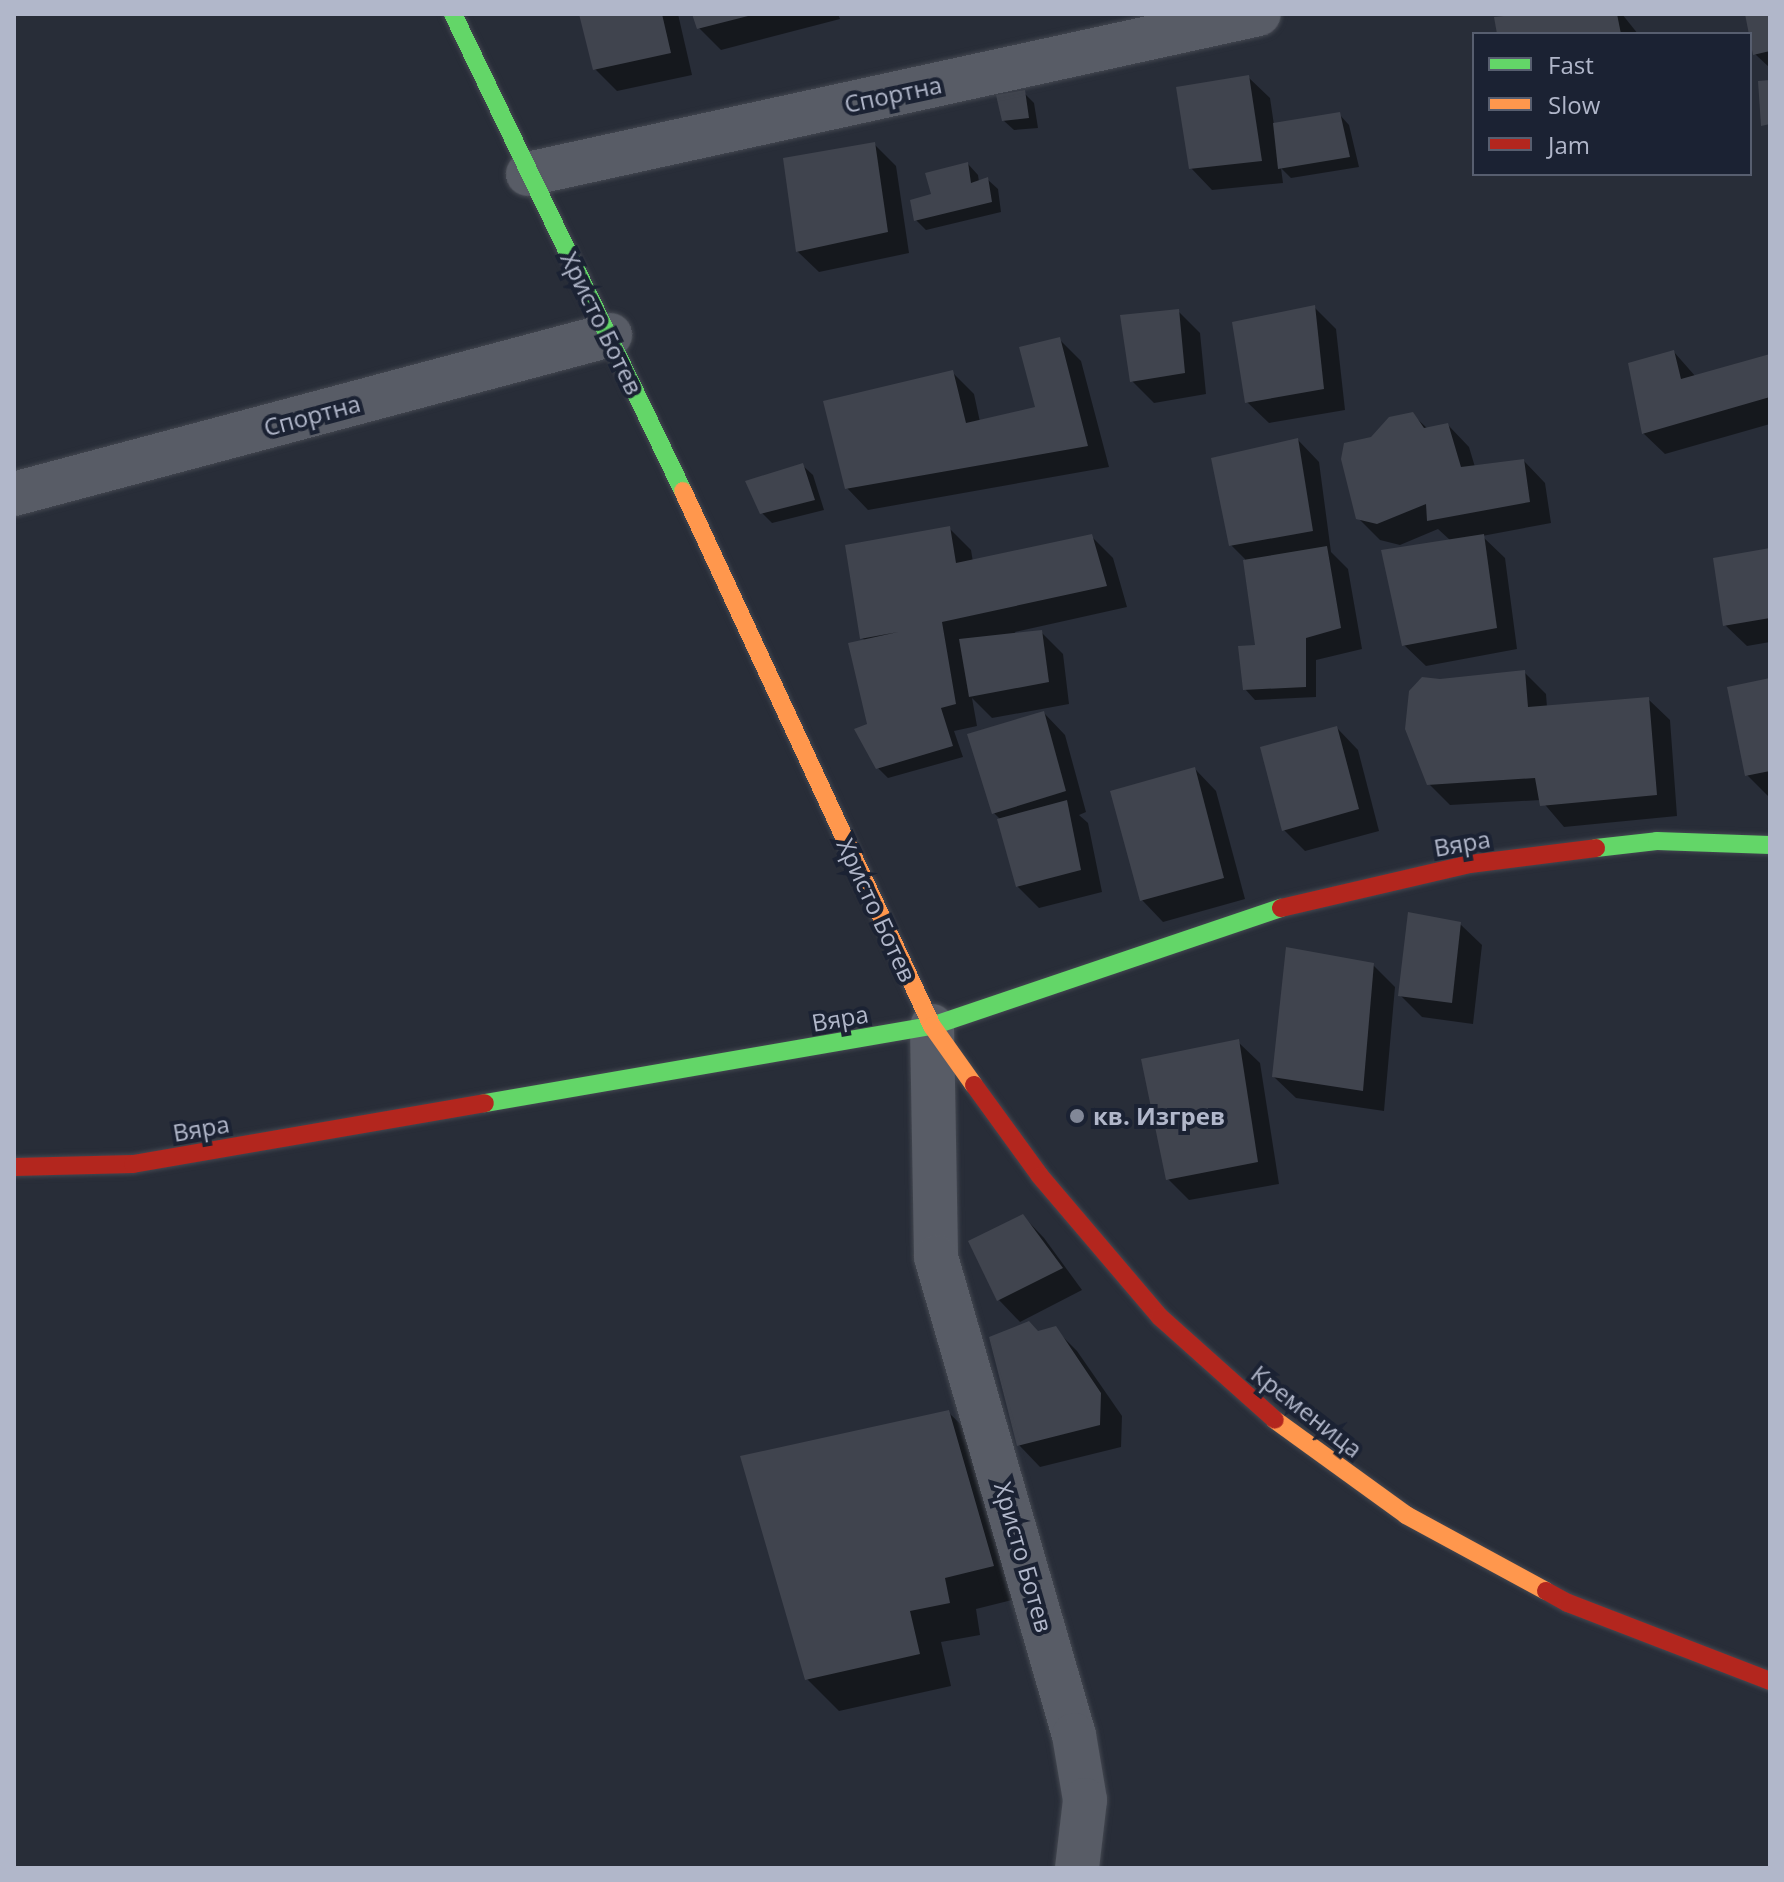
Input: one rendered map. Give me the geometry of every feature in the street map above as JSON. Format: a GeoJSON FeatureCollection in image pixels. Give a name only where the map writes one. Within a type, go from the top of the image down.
{"type":"FeatureCollection","features":[{"type":"Feature","properties":{"kind":"street","name":"Христо Ботев"},"geometry":{"type":"LineString","coordinates":[[453,14],[528,174],[610,335],[932,1026],[936,1257],[1074,1735],[1085,1800],[1077,1868]]}},
{"type":"Feature","properties":{"kind":"street","name":"Спортна"},"geometry":{"type":"LineString","coordinates":[[528,174],[1259,14]]}},
{"type":"Feature","properties":{"kind":"street","name":"Спортна"},"geometry":{"type":"LineString","coordinates":[[14,494],[610,335]]}},
{"type":"Feature","properties":{"kind":"street","name":"Вяра"},"geometry":{"type":"LineString","coordinates":[[14,1167],[133,1164],[932,1026],[1277,909],[1470,864],[1657,841],[1770,845]]}},
{"type":"Feature","properties":{"kind":"street","name":"Кременица"},"geometry":{"type":"LineString","coordinates":[[932,1026],[1040,1176],[1140,1294],[1160,1317],[1260,1409],[1406,1515],[1568,1603],[1746,1675],[1770,1681]]}},
{"type":"Feature","properties":{"kind":"building"},"geometry":{"type":"Polygon","coordinates":[[[579,14],[662,14],[671,53],[593,70],[579,14]]]}},
{"type":"Feature","properties":{"kind":"building"},"geometry":{"type":"Polygon","coordinates":[[[692,14],[752,14],[752,15],[697,29],[692,14]]]}},
{"type":"Feature","properties":{"kind":"building"},"geometry":{"type":"Polygon","coordinates":[[[1617,14],[1621,32],[1497,32],[1494,17],[1617,14]]]}},
{"type":"Feature","properties":{"kind":"building"},"geometry":{"type":"Polygon","coordinates":[[[1745,14],[1770,14],[1770,51],[1753,55],[1752,32],[1749,32],[1745,14]]]}},
{"type":"Feature","properties":{"kind":"building"},"geometry":{"type":"Polygon","coordinates":[[[1249,75],[1262,161],[1189,169],[1176,87],[1249,75]]]}},
{"type":"Feature","properties":{"kind":"building"},"geometry":{"type":"Polygon","coordinates":[[[1770,80],[1770,124],[1761,126],[1758,81],[1770,80]]]}},
{"type":"Feature","properties":{"kind":"building"},"geometry":{"type":"Polygon","coordinates":[[[1025,90],[1029,118],[1002,121],[996,95],[1025,90]]]}},
{"type":"Feature","properties":{"kind":"building"},"geometry":{"type":"Polygon","coordinates":[[[1340,112],[1350,157],[1278,169],[1273,123],[1340,112]]]}},
{"type":"Feature","properties":{"kind":"building"},"geometry":{"type":"Polygon","coordinates":[[[875,142],[888,232],[796,252],[783,158],[875,142]]]}},
{"type":"Feature","properties":{"kind":"building"},"geometry":{"type":"Polygon","coordinates":[[[968,162],[971,183],[988,177],[992,202],[914,221],[910,200],[931,194],[925,173],[968,162]]]}},
{"type":"Feature","properties":{"kind":"building"},"geometry":{"type":"Polygon","coordinates":[[[1315,305],[1324,389],[1245,403],[1232,322],[1315,305]]]}},
{"type":"Feature","properties":{"kind":"building"},"geometry":{"type":"Polygon","coordinates":[[[1179,309],[1185,373],[1130,382],[1120,315],[1179,309]]]}},
{"type":"Feature","properties":{"kind":"building"},"geometry":{"type":"Polygon","coordinates":[[[1060,337],[1088,446],[845,489],[823,401],[953,370],[966,423],[1035,407],[1019,347],[1060,337]]]}},
{"type":"Feature","properties":{"kind":"building"},"geometry":{"type":"Polygon","coordinates":[[[1674,350],[1681,379],[1770,354],[1770,397],[1642,434],[1628,363],[1674,350]]]}},
{"type":"Feature","properties":{"kind":"building"},"geometry":{"type":"Polygon","coordinates":[[[1413,412],[1424,428],[1448,423],[1461,467],[1524,459],[1530,502],[1427,521],[1426,504],[1377,524],[1356,519],[1341,459],[1344,443],[1371,437],[1389,417],[1413,412]]]}},
{"type":"Feature","properties":{"kind":"building"},"geometry":{"type":"Polygon","coordinates":[[[1298,438],[1313,531],[1229,546],[1211,458],[1298,438]]]}},
{"type":"Feature","properties":{"kind":"building"},"geometry":{"type":"Polygon","coordinates":[[[803,463],[815,500],[760,514],[745,481],[803,463]]]}},
{"type":"Feature","properties":{"kind":"building"},"geometry":{"type":"Polygon","coordinates":[[[950,526],[956,563],[1092,534],[1107,586],[942,622],[956,704],[941,708],[953,746],[876,769],[854,729],[867,724],[848,643],[898,632],[860,639],[845,545],[950,526]]]}},
{"type":"Feature","properties":{"kind":"building"},"geometry":{"type":"Polygon","coordinates":[[[1484,534],[1497,628],[1402,646],[1381,550],[1484,534]]]}},
{"type":"Feature","properties":{"kind":"building"},"geometry":{"type":"Polygon","coordinates":[[[1327,546],[1341,628],[1306,638],[1306,687],[1243,690],[1238,646],[1255,645],[1243,560],[1327,546]]]}},
{"type":"Feature","properties":{"kind":"building"},"geometry":{"type":"Polygon","coordinates":[[[1770,548],[1770,618],[1723,626],[1713,558],[1770,548]]]}},
{"type":"Feature","properties":{"kind":"building"},"geometry":{"type":"Polygon","coordinates":[[[1042,630],[1049,682],[969,697],[959,639],[1042,630]]]}},
{"type":"Feature","properties":{"kind":"building"},"geometry":{"type":"Polygon","coordinates":[[[1525,670],[1528,707],[1649,697],[1657,795],[1540,806],[1535,778],[1427,785],[1405,729],[1409,691],[1422,677],[1440,679],[1525,670]]]}},
{"type":"Feature","properties":{"kind":"building"},"geometry":{"type":"Polygon","coordinates":[[[1770,678],[1770,771],[1745,776],[1727,687],[1770,678]]]}},
{"type":"Feature","properties":{"kind":"building"},"geometry":{"type":"Polygon","coordinates":[[[1044,711],[1066,791],[992,814],[967,734],[1044,711]]]}},
{"type":"Feature","properties":{"kind":"building"},"geometry":{"type":"Polygon","coordinates":[[[1337,726],[1359,809],[1282,831],[1260,747],[1337,726]]]}},
{"type":"Feature","properties":{"kind":"building"},"geometry":{"type":"Polygon","coordinates":[[[1195,767],[1224,878],[1140,901],[1110,791],[1195,767]]]}},
{"type":"Feature","properties":{"kind":"building"},"geometry":{"type":"Polygon","coordinates":[[[1067,800],[1081,870],[1016,887],[997,819],[1067,800]]]}},
{"type":"Feature","properties":{"kind":"building"},"geometry":{"type":"Polygon","coordinates":[[[1408,912],[1461,922],[1452,1003],[1398,996],[1408,912]]]}},
{"type":"Feature","properties":{"kind":"building"},"geometry":{"type":"Polygon","coordinates":[[[1286,947],[1374,963],[1363,1091],[1272,1077],[1286,947]]]}},
{"type":"Feature","properties":{"kind":"building"},"geometry":{"type":"Polygon","coordinates":[[[1239,1039],[1258,1162],[1166,1180],[1141,1059],[1239,1039]]]}},
{"type":"Feature","properties":{"kind":"building"},"geometry":{"type":"Polygon","coordinates":[[[1023,1214],[1063,1268],[997,1301],[968,1241],[1023,1214]]]}},
{"type":"Feature","properties":{"kind":"building"},"geometry":{"type":"Polygon","coordinates":[[[1029,1321],[1038,1331],[1056,1326],[1101,1393],[1100,1425],[1017,1446],[989,1337],[1029,1321]]]}},
{"type":"Feature","properties":{"kind":"building"},"geometry":{"type":"Polygon","coordinates":[[[949,1410],[994,1566],[945,1578],[950,1603],[910,1611],[920,1654],[805,1680],[740,1456],[949,1410]]]}},
{"type":"Feature","properties":{"kind":"traffic: fast"},"geometry":{"type":"LineString","coordinates":[[453,14],[683,491]]}},
{"type":"Feature","properties":{"kind":"traffic: fast"},"geometry":{"type":"LineString","coordinates":[[1596,848],[1657,841],[1770,845]]}},
{"type":"Feature","properties":{"kind":"traffic: fast"},"geometry":{"type":"LineString","coordinates":[[485,1103],[932,1026],[1281,908]]}},
{"type":"Feature","properties":{"kind":"traffic: slow"},"geometry":{"type":"LineString","coordinates":[[683,491],[932,1026],[974,1085]]}},
{"type":"Feature","properties":{"kind":"traffic: slow"},"geometry":{"type":"LineString","coordinates":[[1275,1420],[1406,1515],[1546,1591]]}},
{"type":"Feature","properties":{"kind":"traffic: jam"},"geometry":{"type":"LineString","coordinates":[[1281,908],[1470,864],[1596,848]]}},
{"type":"Feature","properties":{"kind":"traffic: jam"},"geometry":{"type":"LineString","coordinates":[[974,1085],[1040,1176],[1160,1317],[1275,1420]]}},
{"type":"Feature","properties":{"kind":"traffic: jam"},"geometry":{"type":"LineString","coordinates":[[14,1167],[133,1164],[485,1103]]}},
{"type":"Feature","properties":{"kind":"traffic: jam"},"geometry":{"type":"LineString","coordinates":[[1546,1591],[1568,1603],[1770,1681]]}},
{"type":"Feature","properties":{"kind":"place","name":"кв. Изгрев"},"geometry":{"type":"Point","coordinates":[1077,1116]}}]}
